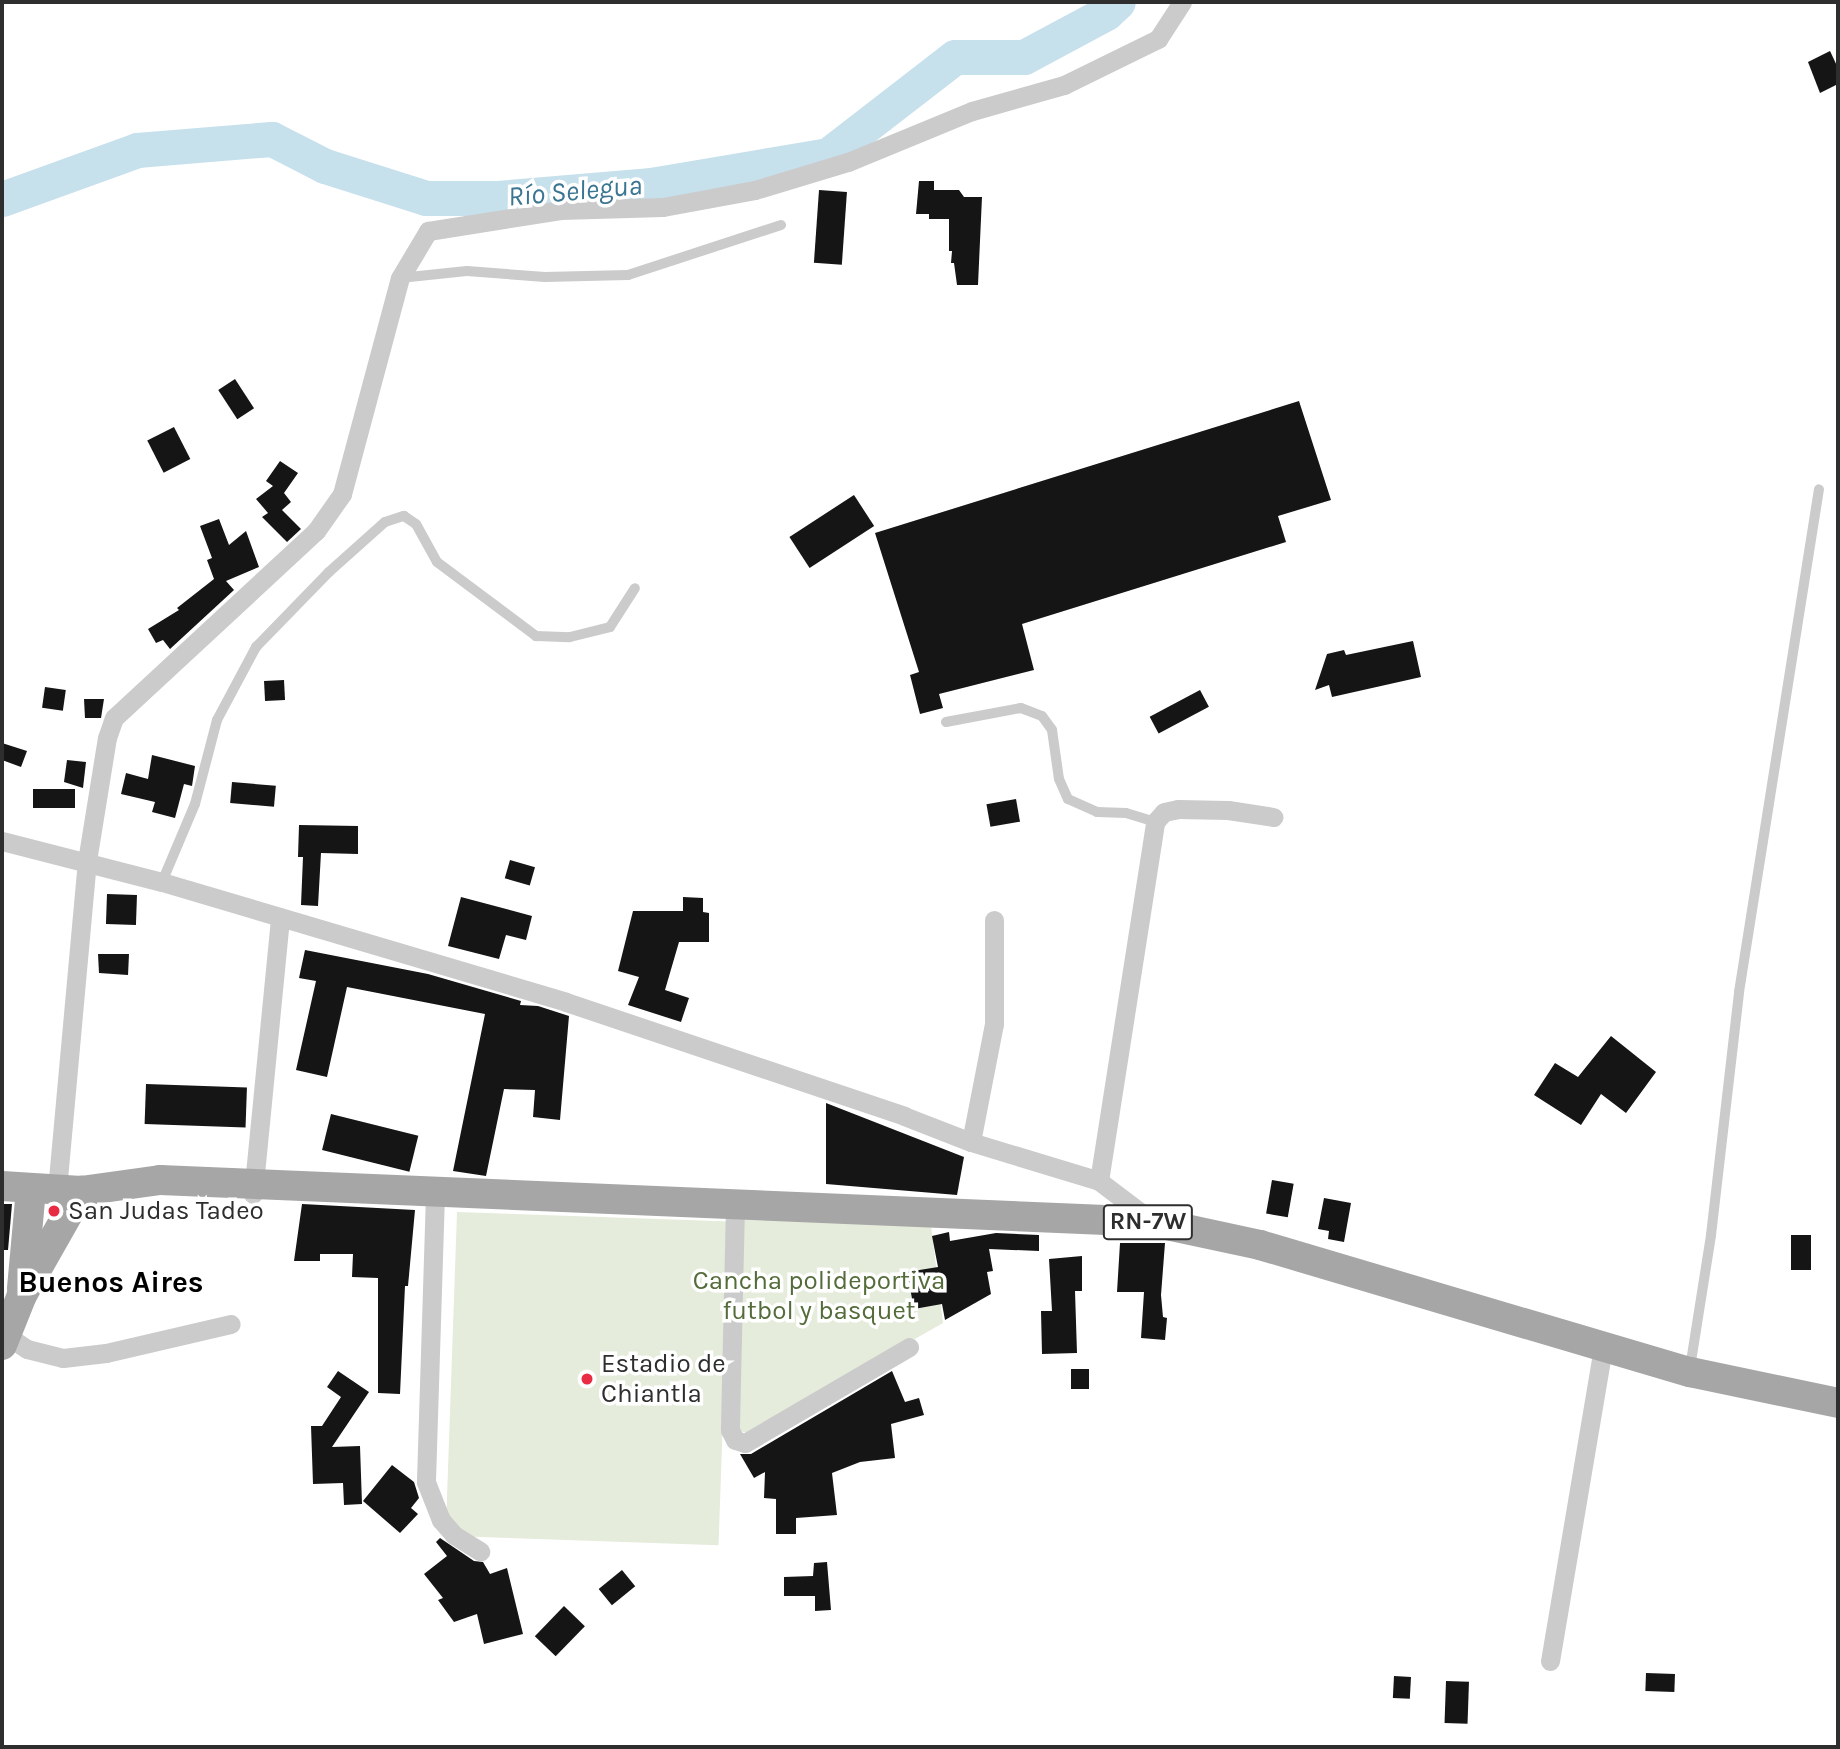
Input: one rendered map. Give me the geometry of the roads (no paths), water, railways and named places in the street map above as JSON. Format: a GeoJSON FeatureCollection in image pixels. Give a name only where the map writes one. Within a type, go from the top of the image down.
{"type":"FeatureCollection","features":[{"type":"Feature","properties":{"kind":"main road"},"geometry":{"type":"LineString","coordinates":[[2,1186],[57,1190]]}},
{"type":"Feature","properties":{"kind":"main road","name":"RN-7W"},"geometry":{"type":"LineString","coordinates":[[57,1190],[122,1187],[158,1195],[295,1192],[414,1201],[435,1194],[1153,1222],[1261,1245],[1690,1371],[1838,1403]]}},
{"type":"Feature","properties":{"kind":"main road"},"geometry":{"type":"LineString","coordinates":[[4,1340],[57,1190]]}},
{"type":"Feature","properties":{"kind":"main road"},"geometry":{"type":"LineString","coordinates":[[22,1295],[57,1190]]}},
{"type":"Feature","properties":{"kind":"street"},"geometry":{"type":"LineString","coordinates":[[57,1190],[87,861],[107,738],[114,718],[316,531],[342,494],[400,278],[428,231],[560,210],[663,207],[755,190],[848,162],[972,111],[1064,85],[1158,39],[1182,2]]}},
{"type":"Feature","properties":{"kind":"street"},"geometry":{"type":"LineString","coordinates":[[1099,1181],[1155,822],[1164,813],[1178,809],[1227,810],[1273,817]]}},
{"type":"Feature","properties":{"kind":"street"},"geometry":{"type":"LineString","coordinates":[[2,841],[162,882],[566,1002],[904,1116],[971,1142],[1099,1181],[1153,1222]]}},
{"type":"Feature","properties":{"kind":"street"},"geometry":{"type":"LineString","coordinates":[[253,1191],[280,917]]}},
{"type":"Feature","properties":{"kind":"street"},"geometry":{"type":"LineString","coordinates":[[971,1142],[994,1024],[994,920]]}},
{"type":"Feature","properties":{"kind":"street"},"geometry":{"type":"LineString","coordinates":[[435,1194],[426,1482],[441,1520],[454,1535],[480,1551]]}},
{"type":"Feature","properties":{"kind":"street"},"geometry":{"type":"LineString","coordinates":[[735,1205],[730,1430],[735,1440],[745,1443],[909,1347]]}},
{"type":"Feature","properties":{"kind":"street"},"geometry":{"type":"LineString","coordinates":[[4,1340],[63,1358],[106,1353],[231,1325]]}},
{"type":"Feature","properties":{"kind":"street"},"geometry":{"type":"LineString","coordinates":[[1550,1661],[1603,1347]]}},
{"type":"Feature","properties":{"kind":"lane"},"geometry":{"type":"LineString","coordinates":[[400,278],[467,271],[545,277],[628,275],[781,225]]}},
{"type":"Feature","properties":{"kind":"lane"},"geometry":{"type":"LineString","coordinates":[[1690,1371],[1711,1235],[1739,992],[1819,489]]}},
{"type":"Feature","properties":{"kind":"lane"},"geometry":{"type":"LineString","coordinates":[[162,882],[195,804],[217,720],[256,647],[329,572],[385,522],[404,516],[416,524],[437,562],[536,636],[570,637],[610,627],[635,588]]}},
{"type":"Feature","properties":{"kind":"lane"},"geometry":{"type":"LineString","coordinates":[[946,722],[1021,708],[1042,716],[1052,730],[1059,779],[1068,799],[1097,811],[1126,813],[1155,822]]}},
{"type":"Feature","properties":{"kind":"waterway","name":"Río Selegua"},"geometry":{"type":"LineString","coordinates":[[2,199],[137,150],[272,139],[325,166],[426,198],[498,198],[651,185],[828,155],[955,57],[1024,57],[1106,13],[1118,2]]}},
{"type":"Feature","properties":{"kind":"place","name":"San Judas Tadeo"},"geometry":{"type":"Point","coordinates":[54,1211]}},
{"type":"Feature","properties":{"kind":"place","name":"Estadio de Chiantla"},"geometry":{"type":"Point","coordinates":[587,1379]}},
{"type":"Feature","properties":{"kind":"district","name":"Buenos Aires"},"geometry":{"type":"Point","coordinates":[111,1282]}},
{"type":"Feature","properties":{"kind":"park label","name":"Cancha polideportiva futbol y basquet"},"geometry":{"type":"Point","coordinates":[819,1296]}}]}
